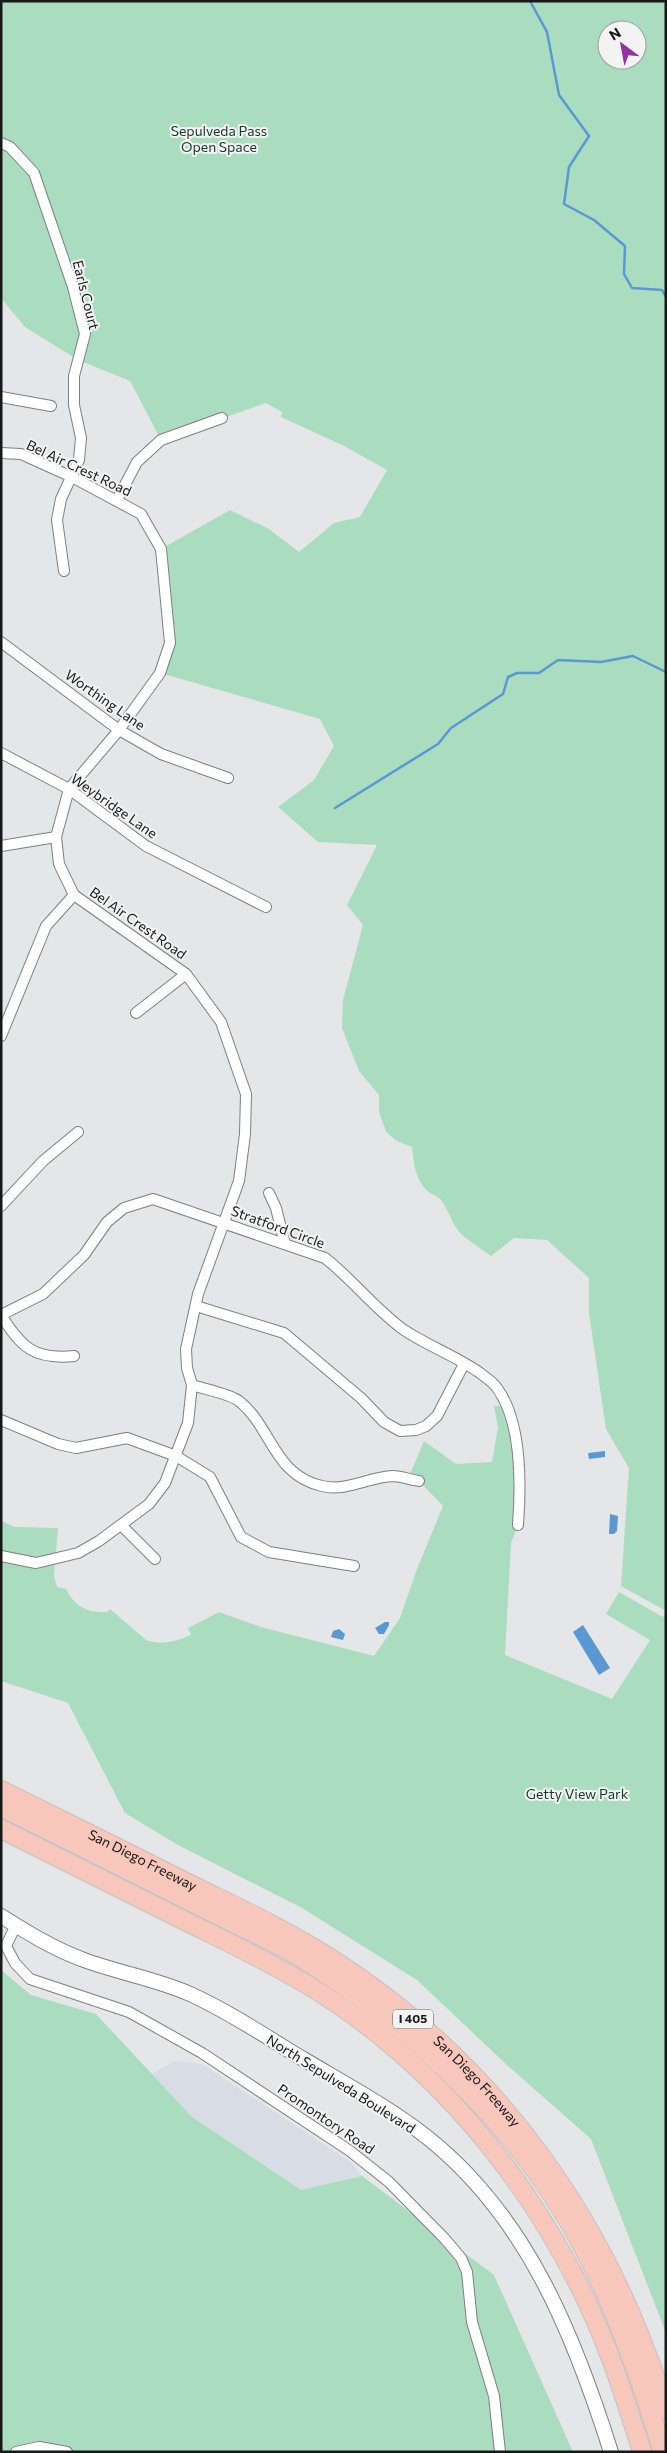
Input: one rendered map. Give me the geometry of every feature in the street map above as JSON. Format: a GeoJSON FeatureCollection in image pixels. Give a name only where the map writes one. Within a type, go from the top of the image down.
{"type":"FeatureCollection","features":[{"type":"Feature","properties":{"kind":"highway","name":"San Diego Freeway"},"geometry":{"type":"LineString","coordinates":[[1,1790],[301,1940],[368,1983],[433,2035],[461,2062],[514,2120],[539,2152],[579,2211],[630,2308],[666,2410]]}},
{"type":"Feature","properties":{"kind":"highway"},"geometry":{"type":"LineString","coordinates":[[1,1807],[306,1961],[382,2014],[446,2069],[486,2111],[535,2171],[583,2248],[624,2334],[663,2452]]}},
{"type":"Feature","properties":{"kind":"highway"},"geometry":{"type":"LineString","coordinates":[[1,1818],[268,1951],[326,1986],[371,2018],[443,2080],[505,2150],[540,2195],[565,2237],[606,2316],[652,2452]]}},
{"type":"Feature","properties":{"kind":"highway","name":"I 405"},"geometry":{"type":"LineString","coordinates":[[1,1829],[234,1946],[307,1985],[370,2029],[426,2077],[478,2132],[503,2164],[556,2242],[601,2334],[642,2452]]}},
{"type":"Feature","properties":{"kind":"main road","name":"North Sepulveda Boulevard"},"geometry":{"type":"LineString","coordinates":[[1,1916],[43,1942],[83,1960],[158,1982],[196,1997],[372,2099],[412,2126],[447,2154],[490,2199],[517,2235],[533,2262],[560,2312],[581,2363],[610,2452]]}},
{"type":"Feature","properties":{"kind":"street","name":"Earls Court"},"geometry":{"type":"LineString","coordinates":[[1,143],[10,147],[34,173],[73,287],[85,334],[74,376],[74,405],[81,438],[79,460],[61,499],[56,520],[64,570]]}},
{"type":"Feature","properties":{"kind":"street"},"geometry":{"type":"LineString","coordinates":[[1,397],[51,406]]}},
{"type":"Feature","properties":{"kind":"street"},"geometry":{"type":"LineString","coordinates":[[117,500],[138,462],[161,440],[222,418]]}},
{"type":"Feature","properties":{"kind":"street","name":"Bel Air Crest Road"},"geometry":{"type":"LineString","coordinates":[[1,453],[21,454],[72,477],[141,514],[161,549],[170,643],[160,673],[119,730],[69,789],[56,837],[59,864],[74,895],[186,974],[221,1022],[246,1094],[245,1134],[240,1181],[198,1294],[186,1349],[187,1368],[192,1385],[188,1423],[165,1483],[149,1504],[122,1526],[85,1549],[59,1559],[36,1563],[1,1556]]}},
{"type":"Feature","properties":{"kind":"street","name":"Worthing Lane"},"geometry":{"type":"LineString","coordinates":[[1,642],[119,730],[161,754],[228,778]]}},
{"type":"Feature","properties":{"kind":"street","name":"Weybridge Lane"},"geometry":{"type":"LineString","coordinates":[[1,753],[69,789],[146,846],[266,907]]}},
{"type":"Feature","properties":{"kind":"street"},"geometry":{"type":"LineString","coordinates":[[1,846],[56,837]]}},
{"type":"Feature","properties":{"kind":"street"},"geometry":{"type":"LineString","coordinates":[[1,1036],[46,926],[74,895]]}},
{"type":"Feature","properties":{"kind":"street"},"geometry":{"type":"LineString","coordinates":[[136,1013],[186,974]]}},
{"type":"Feature","properties":{"kind":"street"},"geometry":{"type":"LineString","coordinates":[[1,1206],[43,1161],[78,1132]]}},
{"type":"Feature","properties":{"kind":"street"},"geometry":{"type":"LineString","coordinates":[[269,1193],[276,1208],[285,1244]]}},
{"type":"Feature","properties":{"kind":"street","name":"Stratford Circle"},"geometry":{"type":"LineString","coordinates":[[1,1315],[43,1294],[66,1274],[84,1255],[107,1222],[124,1208],[152,1199],[325,1258],[345,1274],[386,1316],[405,1330],[464,1364],[497,1387],[507,1406],[514,1430],[521,1491],[518,1525]]}},
{"type":"Feature","properties":{"kind":"street"},"geometry":{"type":"LineString","coordinates":[[196,1306],[284,1333],[361,1398],[391,1428],[400,1431],[416,1430],[426,1426],[437,1416],[464,1364]]}},
{"type":"Feature","properties":{"kind":"street"},"geometry":{"type":"LineString","coordinates":[[1,1315],[16,1339],[30,1349],[55,1358],[74,1356]]}},
{"type":"Feature","properties":{"kind":"street"},"geometry":{"type":"LineString","coordinates":[[192,1385],[238,1400],[250,1412],[281,1462],[300,1476],[321,1486],[347,1487],[393,1476],[419,1481]]}},
{"type":"Feature","properties":{"kind":"street"},"geometry":{"type":"LineString","coordinates":[[1,1420],[58,1444],[76,1448],[127,1438],[176,1456],[210,1477],[241,1537],[269,1552],[354,1566]]}},
{"type":"Feature","properties":{"kind":"street"},"geometry":{"type":"LineString","coordinates":[[122,1526],[155,1559]]}},
{"type":"Feature","properties":{"kind":"street","name":"Promontory Road"},"geometry":{"type":"LineString","coordinates":[[16,1925],[6,1946],[15,1963],[30,1978],[129,2012],[202,2052],[374,2169],[459,2254],[467,2272],[472,2322],[494,2396],[500,2452]]}},
{"type":"Feature","properties":{"kind":"street"},"geometry":{"type":"LineString","coordinates":[[16,2452],[40,2447],[66,2452]]}},
{"type":"Feature","properties":{"kind":"shaded area"},"geometry":{"type":"Polygon","coordinates":[[[174,2061],[202,2064],[352,2163],[362,2176],[301,2191],[192,2117],[152,2074],[174,2061]]]}},
{"type":"Feature","properties":{"kind":"green space","name":"Sepulveda Pass Open Space"},"geometry":{"type":"Polygon","coordinates":[[[1,1],[666,1],[666,1611],[621,1586],[629,1468],[606,1429],[589,1313],[589,1278],[547,1240],[514,1238],[491,1256],[460,1232],[442,1202],[425,1188],[418,1178],[412,1147],[397,1141],[386,1132],[379,1112],[379,1095],[359,1071],[342,1028],[343,1000],[363,925],[347,905],[377,845],[318,842],[278,807],[314,780],[334,746],[320,719],[160,673],[170,643],[161,549],[230,510],[269,529],[299,552],[334,523],[360,517],[387,470],[344,446],[281,417],[282,412],[266,403],[161,440],[130,381],[78,360],[25,327],[1,298],[1,1]]]}},
{"type":"Feature","properties":{"kind":"green space","name":"Getty View Park"},"geometry":{"type":"Polygon","coordinates":[[[494,1406],[507,1406],[514,1430],[518,1525],[511,1543],[505,1655],[612,1699],[650,1640],[606,1614],[619,1592],[663,1617],[666,1612],[666,2333],[591,2139],[508,2066],[417,1980],[302,1908],[178,1845],[125,1813],[68,1703],[1,1681],[1,1521],[15,1527],[58,1528],[54,1576],[57,1587],[66,1589],[74,1601],[83,1608],[94,1612],[108,1612],[110,1609],[146,1640],[163,1643],[191,1635],[188,1628],[219,1612],[261,1627],[374,1656],[400,1618],[417,1569],[443,1506],[419,1481],[408,1479],[424,1441],[456,1464],[492,1462],[498,1427],[494,1406]]]}},
{"type":"Feature","properties":{"kind":"green space"},"geometry":{"type":"Polygon","coordinates":[[[1,1970],[31,1995],[96,2014],[192,2117],[301,2190],[362,2176],[494,2275],[573,2452],[1,2452],[1,1970]]]}},
{"type":"Feature","properties":{"kind":"water"},"geometry":{"type":"Polygon","coordinates":[[[605,1451],[605,1457],[589,1459],[588,1453],[605,1451]]]}},
{"type":"Feature","properties":{"kind":"water"},"geometry":{"type":"Polygon","coordinates":[[[610,1514],[618,1516],[617,1531],[614,1534],[609,1534],[610,1514]]]}},
{"type":"Feature","properties":{"kind":"water"},"geometry":{"type":"Polygon","coordinates":[[[385,1622],[389,1622],[389,1625],[384,1634],[379,1634],[375,1628],[385,1622]]]}},
{"type":"Feature","properties":{"kind":"water"},"geometry":{"type":"Polygon","coordinates":[[[583,1625],[610,1668],[599,1675],[573,1632],[583,1625]]]}},
{"type":"Feature","properties":{"kind":"water"},"geometry":{"type":"Polygon","coordinates":[[[339,1629],[345,1634],[343,1640],[331,1637],[333,1631],[339,1629]]]}},
{"type":"Feature","properties":{"kind":"waterway"},"geometry":{"type":"LineString","coordinates":[[530,1],[547,32],[559,95],[589,136],[569,167],[564,204],[594,220],[625,246],[624,274],[632,288],[662,290],[666,297]]}},
{"type":"Feature","properties":{"kind":"waterway"},"geometry":{"type":"LineString","coordinates":[[335,808],[438,744],[451,728],[503,694],[508,677],[517,673],[539,673],[558,660],[601,662],[633,656],[666,672]]}}]}
